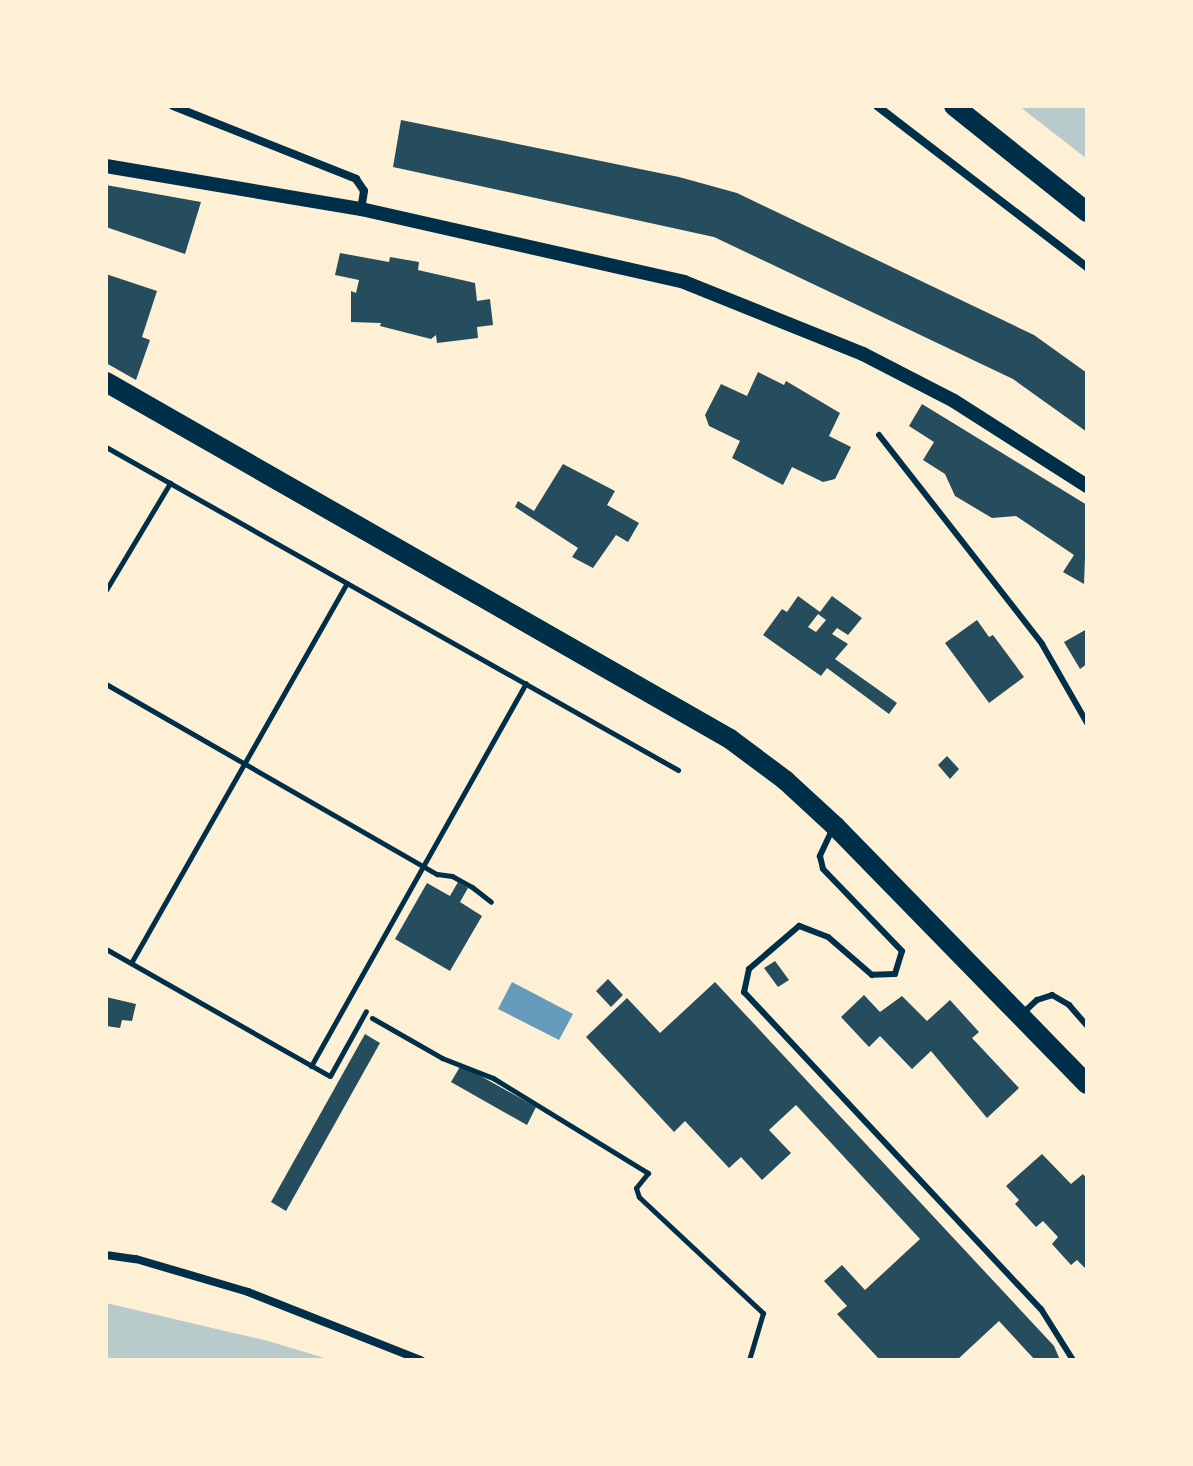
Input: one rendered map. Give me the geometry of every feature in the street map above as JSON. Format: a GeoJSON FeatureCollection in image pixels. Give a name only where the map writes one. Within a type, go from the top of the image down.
{"type":"FeatureCollection","features":[{"type":"Feature","properties":{"kind":"main road"},"geometry":{"type":"LineString","coordinates":[[954,106],[1087,212]]}},
{"type":"Feature","properties":{"kind":"main road"},"geometry":{"type":"LineString","coordinates":[[106,382],[730,739],[785,780],[835,826],[1087,1084]]}},
{"type":"Feature","properties":{"kind":"street"},"geometry":{"type":"LineString","coordinates":[[173,106],[356,179],[364,191],[361,209]]}},
{"type":"Feature","properties":{"kind":"street"},"geometry":{"type":"LineString","coordinates":[[877,106],[1087,267]]}},
{"type":"Feature","properties":{"kind":"street"},"geometry":{"type":"LineString","coordinates":[[106,166],[361,209],[684,282],[863,354],[954,401],[1087,486]]}},
{"type":"Feature","properties":{"kind":"street"},"geometry":{"type":"LineString","coordinates":[[106,1255],[136,1259],[248,1292],[421,1360]]}},
{"type":"Feature","properties":{"kind":"lane"},"geometry":{"type":"LineString","coordinates":[[879,435],[1042,644],[1087,723]]}},
{"type":"Feature","properties":{"kind":"lane"},"geometry":{"type":"LineString","coordinates":[[835,826],[820,856],[823,869],[902,951],[895,974],[872,975],[828,937],[799,926],[749,969],[744,992],[1041,1309],[1073,1360]]}},
{"type":"Feature","properties":{"kind":"lane"},"geometry":{"type":"LineString","coordinates":[[1020,1015],[1037,1000],[1052,995],[1069,1005],[1087,1026]]}},
{"type":"Feature","properties":{"kind":"path"},"geometry":{"type":"LineString","coordinates":[[106,447],[678,770]]}},
{"type":"Feature","properties":{"kind":"path"},"geometry":{"type":"LineString","coordinates":[[106,590],[170,483]]}},
{"type":"Feature","properties":{"kind":"path"},"geometry":{"type":"LineString","coordinates":[[131,963],[347,583]]}},
{"type":"Feature","properties":{"kind":"path"},"geometry":{"type":"LineString","coordinates":[[311,1066],[526,683]]}},
{"type":"Feature","properties":{"kind":"path"},"geometry":{"type":"LineString","coordinates":[[106,684],[437,874],[452,876],[491,902]]}},
{"type":"Feature","properties":{"kind":"path"},"geometry":{"type":"LineString","coordinates":[[106,949],[330,1076],[366,1011]]}},
{"type":"Feature","properties":{"kind":"path"},"geometry":{"type":"LineString","coordinates":[[372,1018],[442,1058],[493,1078],[648,1173],[636,1188],[639,1197],[763,1313],[749,1360]]}},
{"type":"Feature","properties":{"kind":"shaded area"},"geometry":{"type":"Polygon","coordinates":[[[1019,106],[1087,106],[1087,159],[1019,106]]]}},
{"type":"Feature","properties":{"kind":"shaded area"},"geometry":{"type":"Polygon","coordinates":[[[106,1303],[268,1341],[331,1360],[106,1360],[106,1303]]]}},
{"type":"Feature","properties":{"kind":"water"},"geometry":{"type":"Polygon","coordinates":[[[512,982],[573,1014],[559,1040],[498,1009],[512,982]]]}},
{"type":"Feature","properties":{"kind":"building"},"geometry":{"type":"Polygon","coordinates":[[[401,120],[679,177],[737,193],[1034,335],[1087,373],[1087,432],[1013,379],[714,237],[393,167],[401,120]]]}},
{"type":"Feature","properties":{"kind":"building"},"geometry":{"type":"Polygon","coordinates":[[[106,185],[201,202],[185,254],[106,227],[106,185]]]}},
{"type":"Feature","properties":{"kind":"building"},"geometry":{"type":"Polygon","coordinates":[[[340,253],[389,262],[390,257],[419,262],[418,270],[475,283],[477,301],[490,299],[493,325],[477,327],[478,338],[437,343],[436,335],[431,339],[380,326],[381,323],[351,322],[351,291],[356,293],[359,280],[335,275],[340,253]]]}},
{"type":"Feature","properties":{"kind":"building"},"geometry":{"type":"Polygon","coordinates":[[[106,274],[157,291],[142,337],[150,340],[136,380],[106,363],[106,274]]]}},
{"type":"Feature","properties":{"kind":"building"},"geometry":{"type":"Polygon","coordinates":[[[758,372],[784,385],[786,381],[840,413],[829,436],[851,447],[835,479],[823,482],[792,467],[783,485],[732,458],[740,441],[709,426],[705,415],[721,384],[747,396],[758,372]]]}},
{"type":"Feature","properties":{"kind":"building"},"geometry":{"type":"Polygon","coordinates":[[[922,404],[1087,505],[1084,584],[1063,572],[1074,555],[1016,516],[992,518],[955,496],[945,474],[923,460],[934,442],[909,426],[922,404]]]}},
{"type":"Feature","properties":{"kind":"building"},"geometry":{"type":"Polygon","coordinates":[[[563,464],[615,491],[607,505],[639,523],[628,542],[616,535],[593,568],[572,557],[578,548],[515,507],[518,501],[534,511],[563,464]]]}},
{"type":"Feature","properties":{"kind":"building"},"geometry":{"type":"Polygon","coordinates":[[[798,596],[820,612],[832,596],[862,618],[848,635],[837,628],[832,634],[848,644],[835,659],[897,703],[889,714],[827,668],[821,676],[763,635],[782,609],[787,612],[798,596]],[[818,614],[808,627],[816,632],[826,620],[818,614]]]}},
{"type":"Feature","properties":{"kind":"building"},"geometry":{"type":"Polygon","coordinates":[[[977,620],[989,637],[993,635],[1024,677],[989,703],[945,643],[977,620]]]}},
{"type":"Feature","properties":{"kind":"building"},"geometry":{"type":"Polygon","coordinates":[[[1087,629],[1087,664],[1080,669],[1064,642],[1087,629]]]}},
{"type":"Feature","properties":{"kind":"building"},"geometry":{"type":"Polygon","coordinates":[[[947,756],[959,769],[950,779],[938,765],[947,756]]]}},
{"type":"Feature","properties":{"kind":"building"},"geometry":{"type":"Polygon","coordinates":[[[458,882],[468,888],[460,902],[482,916],[450,971],[395,939],[427,883],[450,896],[458,882]]]}},
{"type":"Feature","properties":{"kind":"building"},"geometry":{"type":"Polygon","coordinates":[[[775,961],[789,980],[778,987],[764,968],[775,961]]]}},
{"type":"Feature","properties":{"kind":"building"},"geometry":{"type":"Polygon","coordinates":[[[608,979],[623,995],[611,1007],[596,991],[608,979]]]}},
{"type":"Feature","properties":{"kind":"building"},"geometry":{"type":"Polygon","coordinates":[[[715,982],[1054,1346],[1060,1360],[1035,1360],[999,1321],[957,1360],[880,1360],[837,1314],[847,1306],[824,1281],[842,1265],[865,1290],[920,1239],[796,1105],[769,1130],[791,1153],[762,1180],[741,1157],[729,1168],[685,1121],[674,1132],[586,1037],[627,998],[660,1033],[715,982]]]}},
{"type":"Feature","properties":{"kind":"building"},"geometry":{"type":"Polygon","coordinates":[[[864,995],[880,1012],[902,996],[927,1021],[950,1000],[979,1032],[972,1038],[1019,1088],[987,1118],[931,1051],[912,1069],[880,1036],[869,1047],[841,1017],[864,995]]]}},
{"type":"Feature","properties":{"kind":"building"},"geometry":{"type":"Polygon","coordinates":[[[106,997],[136,1004],[132,1021],[122,1020],[120,1028],[106,1026],[106,997]]]}},
{"type":"Feature","properties":{"kind":"building"},"geometry":{"type":"Polygon","coordinates":[[[365,1034],[380,1043],[286,1211],[271,1202],[365,1034]]]}},
{"type":"Feature","properties":{"kind":"building"},"geometry":{"type":"Polygon","coordinates":[[[461,1065],[536,1107],[527,1125],[451,1082],[461,1065]]]}},
{"type":"Feature","properties":{"kind":"building"},"geometry":{"type":"Polygon","coordinates":[[[1042,1154],[1071,1184],[1083,1174],[1087,1179],[1087,1270],[1077,1260],[1071,1265],[1052,1244],[1058,1237],[1043,1221],[1036,1227],[1015,1204],[1019,1200],[1006,1186],[1042,1154]]]}}]}
